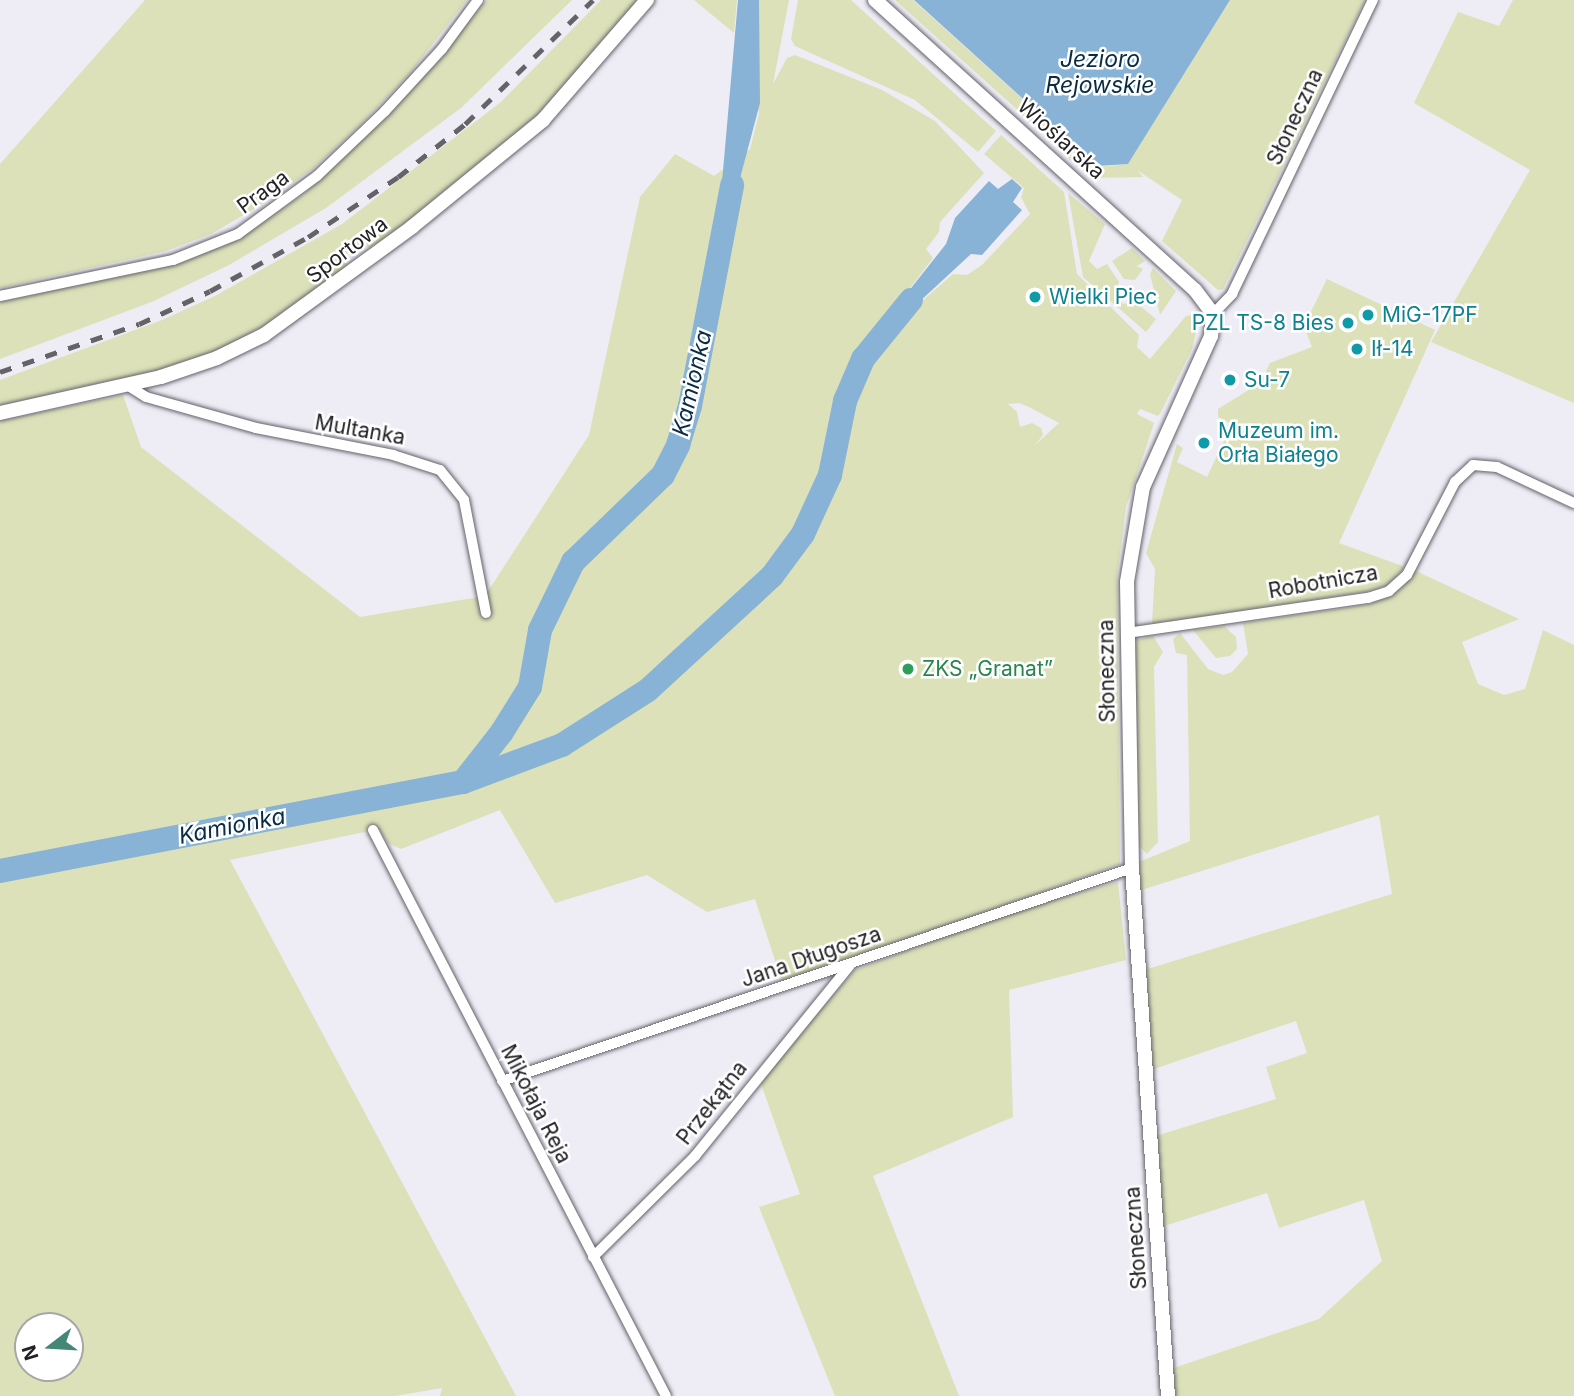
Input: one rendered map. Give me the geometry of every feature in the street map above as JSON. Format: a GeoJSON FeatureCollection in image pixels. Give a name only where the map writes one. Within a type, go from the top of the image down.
{"type":"FeatureCollection","features":[{"type":"Feature","properties":{"kind":"street","name":"Praga"},"geometry":{"type":"LineString","coordinates":[[0,296],[173,260],[238,234],[317,176],[385,111],[442,49],[478,0]]}},
{"type":"Feature","properties":{"kind":"street","name":"Sportowa"},"geometry":{"type":"LineString","coordinates":[[0,413],[127,386],[217,358],[307,307],[543,120],[648,0]]}},
{"type":"Feature","properties":{"kind":"street","name":"Wioślarska"},"geometry":{"type":"LineString","coordinates":[[875,0],[1195,290],[1213,314]]}},
{"type":"Feature","properties":{"kind":"street","name":"Słoneczna"},"geometry":{"type":"LineString","coordinates":[[1168,1396],[1132,868],[1127,633],[1129,557],[1143,487],[1211,336],[1213,314],[1236,287],[1373,0]]}},
{"type":"Feature","properties":{"kind":"street","name":"Multanka"},"geometry":{"type":"LineString","coordinates":[[127,386],[146,397],[256,428],[393,455],[440,470],[464,500],[486,613]]}},
{"type":"Feature","properties":{"kind":"street","name":"Robotnicza"},"geometry":{"type":"LineString","coordinates":[[1127,633],[1368,598],[1389,591],[1407,575],[1455,482],[1473,465],[1491,465],[1574,503]]}},
{"type":"Feature","properties":{"kind":"street","name":"Mikołaja Reja"},"geometry":{"type":"LineString","coordinates":[[373,830],[666,1396]]}},
{"type":"Feature","properties":{"kind":"street","name":"Jana Długosza"},"geometry":{"type":"LineString","coordinates":[[502,1081],[1132,868]]}},
{"type":"Feature","properties":{"kind":"street","name":"Przekątna"},"geometry":{"type":"LineString","coordinates":[[593,1256],[695,1156],[851,964]]}},
{"type":"Feature","properties":{"kind":"green space"},"geometry":{"type":"Polygon","coordinates":[[[145,0],[467,0],[410,73],[363,122],[315,167],[254,209],[211,234],[166,251],[0,288],[0,164],[145,0]]]}},
{"type":"Feature","properties":{"kind":"green space"},"geometry":{"type":"Polygon","coordinates":[[[487,0],[572,0],[461,108],[326,208],[229,265],[154,301],[0,359],[0,302],[175,263],[259,225],[304,194],[378,125],[487,0]]]}},
{"type":"Feature","properties":{"kind":"green space"},"geometry":{"type":"Polygon","coordinates":[[[601,0],[639,0],[561,93],[511,141],[371,251],[364,241],[342,258],[349,267],[275,320],[214,353],[177,367],[0,407],[0,380],[162,320],[215,296],[342,224],[501,102],[601,0]]]}},
{"type":"Feature","properties":{"kind":"green space"},"geometry":{"type":"Polygon","coordinates":[[[694,0],[737,0],[734,33],[694,0]]]}},
{"type":"Feature","properties":{"kind":"green space"},"geometry":{"type":"Polygon","coordinates":[[[755,0],[789,0],[773,84],[787,58],[795,55],[882,90],[935,121],[984,173],[940,222],[939,232],[926,249],[933,258],[910,288],[892,327],[953,274],[967,275],[982,265],[1030,214],[1021,197],[1024,188],[984,154],[1001,135],[1064,192],[1077,274],[1139,335],[1137,347],[1150,359],[1186,316],[1193,315],[1199,320],[1192,349],[1161,412],[1158,416],[1140,409],[1137,414],[1154,423],[1126,507],[1117,577],[1120,864],[783,985],[755,899],[707,912],[647,875],[555,903],[500,810],[401,849],[389,844],[379,829],[230,860],[516,1396],[440,1396],[442,1388],[395,1396],[0,1396],[0,421],[123,395],[141,447],[360,617],[485,596],[589,435],[640,197],[675,154],[714,176],[750,149],[759,113],[753,78],[755,0]],[[1019,403],[1008,404],[1017,412],[1020,427],[1032,423],[1041,428],[1043,435],[1035,445],[1059,423],[1019,403]]]}},
{"type":"Feature","properties":{"kind":"green space"},"geometry":{"type":"Polygon","coordinates":[[[798,0],[851,0],[996,131],[978,152],[915,100],[795,46],[791,39],[798,0]]]}},
{"type":"Feature","properties":{"kind":"green space"},"geometry":{"type":"Polygon","coordinates":[[[895,0],[913,0],[1098,167],[1128,164],[1230,0],[1365,0],[1223,289],[1218,290],[1162,241],[1182,200],[1137,170],[1143,177],[1091,178],[1057,148],[1064,139],[1056,133],[1050,139],[895,0]]]}},
{"type":"Feature","properties":{"kind":"green space"},"geometry":{"type":"Polygon","coordinates":[[[1513,0],[1574,0],[1574,403],[1431,342],[1530,170],[1414,103],[1458,12],[1499,26],[1513,0]]]}},
{"type":"Feature","properties":{"kind":"green space"},"geometry":{"type":"Polygon","coordinates":[[[1068,193],[1105,224],[1089,261],[1097,269],[1107,264],[1119,282],[1115,293],[1119,303],[1139,305],[1156,319],[1146,332],[1083,277],[1068,193]]]}},
{"type":"Feature","properties":{"kind":"green space"},"geometry":{"type":"Polygon","coordinates":[[[1132,248],[1145,261],[1137,266],[1143,269],[1135,280],[1124,279],[1112,261],[1132,248]]]}},
{"type":"Feature","properties":{"kind":"green space"},"geometry":{"type":"Polygon","coordinates":[[[1153,268],[1176,291],[1160,315],[1150,274],[1153,268]]]}},
{"type":"Feature","properties":{"kind":"green space"},"geometry":{"type":"Polygon","coordinates":[[[1327,279],[1435,330],[1339,543],[1405,567],[1389,584],[1365,592],[1152,624],[1155,569],[1146,553],[1177,444],[1183,448],[1177,462],[1207,477],[1232,424],[1218,417],[1218,409],[1260,383],[1270,363],[1312,347],[1304,326],[1327,279]]]}},
{"type":"Feature","properties":{"kind":"green space"},"geometry":{"type":"Polygon","coordinates":[[[1416,571],[1519,619],[1462,642],[1478,684],[1504,695],[1525,689],[1543,630],[1574,645],[1574,1396],[1167,1396],[1165,1371],[1319,1319],[1382,1261],[1364,1200],[1279,1228],[1267,1193],[1155,1229],[1149,1138],[1276,1099],[1266,1067],[1307,1053],[1296,1021],[1145,1072],[1138,972],[1392,894],[1379,815],[1135,892],[1134,864],[1190,841],[1187,655],[1176,653],[1173,639],[1180,633],[1208,669],[1223,675],[1232,672],[1248,654],[1243,623],[1366,605],[1389,597],[1416,571]]]}},
{"type":"Feature","properties":{"kind":"green space"},"geometry":{"type":"Polygon","coordinates":[[[1224,626],[1236,637],[1237,649],[1230,656],[1216,658],[1193,630],[1224,626]]]}},
{"type":"Feature","properties":{"kind":"green space"},"geometry":{"type":"Polygon","coordinates":[[[1153,636],[1163,652],[1154,667],[1158,842],[1147,854],[1139,846],[1134,657],[1137,640],[1153,636]]]}},
{"type":"Feature","properties":{"kind":"green space"},"geometry":{"type":"Polygon","coordinates":[[[1118,882],[1126,960],[1009,990],[1013,1117],[873,1176],[959,1396],[835,1396],[759,1207],[800,1194],[760,1081],[855,970],[1012,912],[1118,882]]]}},
{"type":"Feature","properties":{"kind":"water"},"geometry":{"type":"Polygon","coordinates":[[[738,0],[759,0],[760,103],[729,220],[720,216],[720,205],[738,0]]]}},
{"type":"Feature","properties":{"kind":"water","name":"Jezioro Rejowskie"},"geometry":{"type":"Polygon","coordinates":[[[914,0],[1230,0],[1128,164],[1097,166],[914,0]]]}},
{"type":"Feature","properties":{"kind":"water"},"geometry":{"type":"Polygon","coordinates":[[[1012,179],[1022,188],[1013,202],[1022,210],[982,255],[971,254],[892,327],[885,321],[946,244],[955,218],[989,181],[998,189],[1012,179]]]}},
{"type":"Feature","properties":{"kind":"waterway","name":"Kamionka"},"geometry":{"type":"LineString","coordinates":[[0,871],[463,782],[502,732],[530,687],[540,630],[573,562],[663,475],[678,445],[690,406],[732,185]]}},
{"type":"Feature","properties":{"kind":"waterway","name":"Kamionka"},"geometry":{"type":"LineString","coordinates":[[463,782],[562,745],[648,690],[772,576],[803,534],[830,475],[845,401],[863,359],[911,300]]}},
{"type":"Feature","properties":{"kind":"railway"},"geometry":{"type":"LineString","coordinates":[[0,372],[139,324],[210,291],[308,237],[398,177],[465,124],[593,0]]}},
{"type":"Feature","properties":{"kind":"place","name":"Wielki Piec"},"geometry":{"type":"Point","coordinates":[1035,297]}},
{"type":"Feature","properties":{"kind":"place","name":"MiG-17PF"},"geometry":{"type":"Point","coordinates":[1368,315]}},
{"type":"Feature","properties":{"kind":"place","name":"PZL TS-8 Bies"},"geometry":{"type":"Point","coordinates":[1348,323]}},
{"type":"Feature","properties":{"kind":"place","name":"Ił-14"},"geometry":{"type":"Point","coordinates":[1357,349]}},
{"type":"Feature","properties":{"kind":"place","name":"Su-7"},"geometry":{"type":"Point","coordinates":[1230,380]}},
{"type":"Feature","properties":{"kind":"place","name":"Muzeum im. Orła Białego"},"geometry":{"type":"Point","coordinates":[1204,443]}},
{"type":"Feature","properties":{"kind":"place","name":"ZKS „Granat”"},"geometry":{"type":"Point","coordinates":[908,669]}}]}
